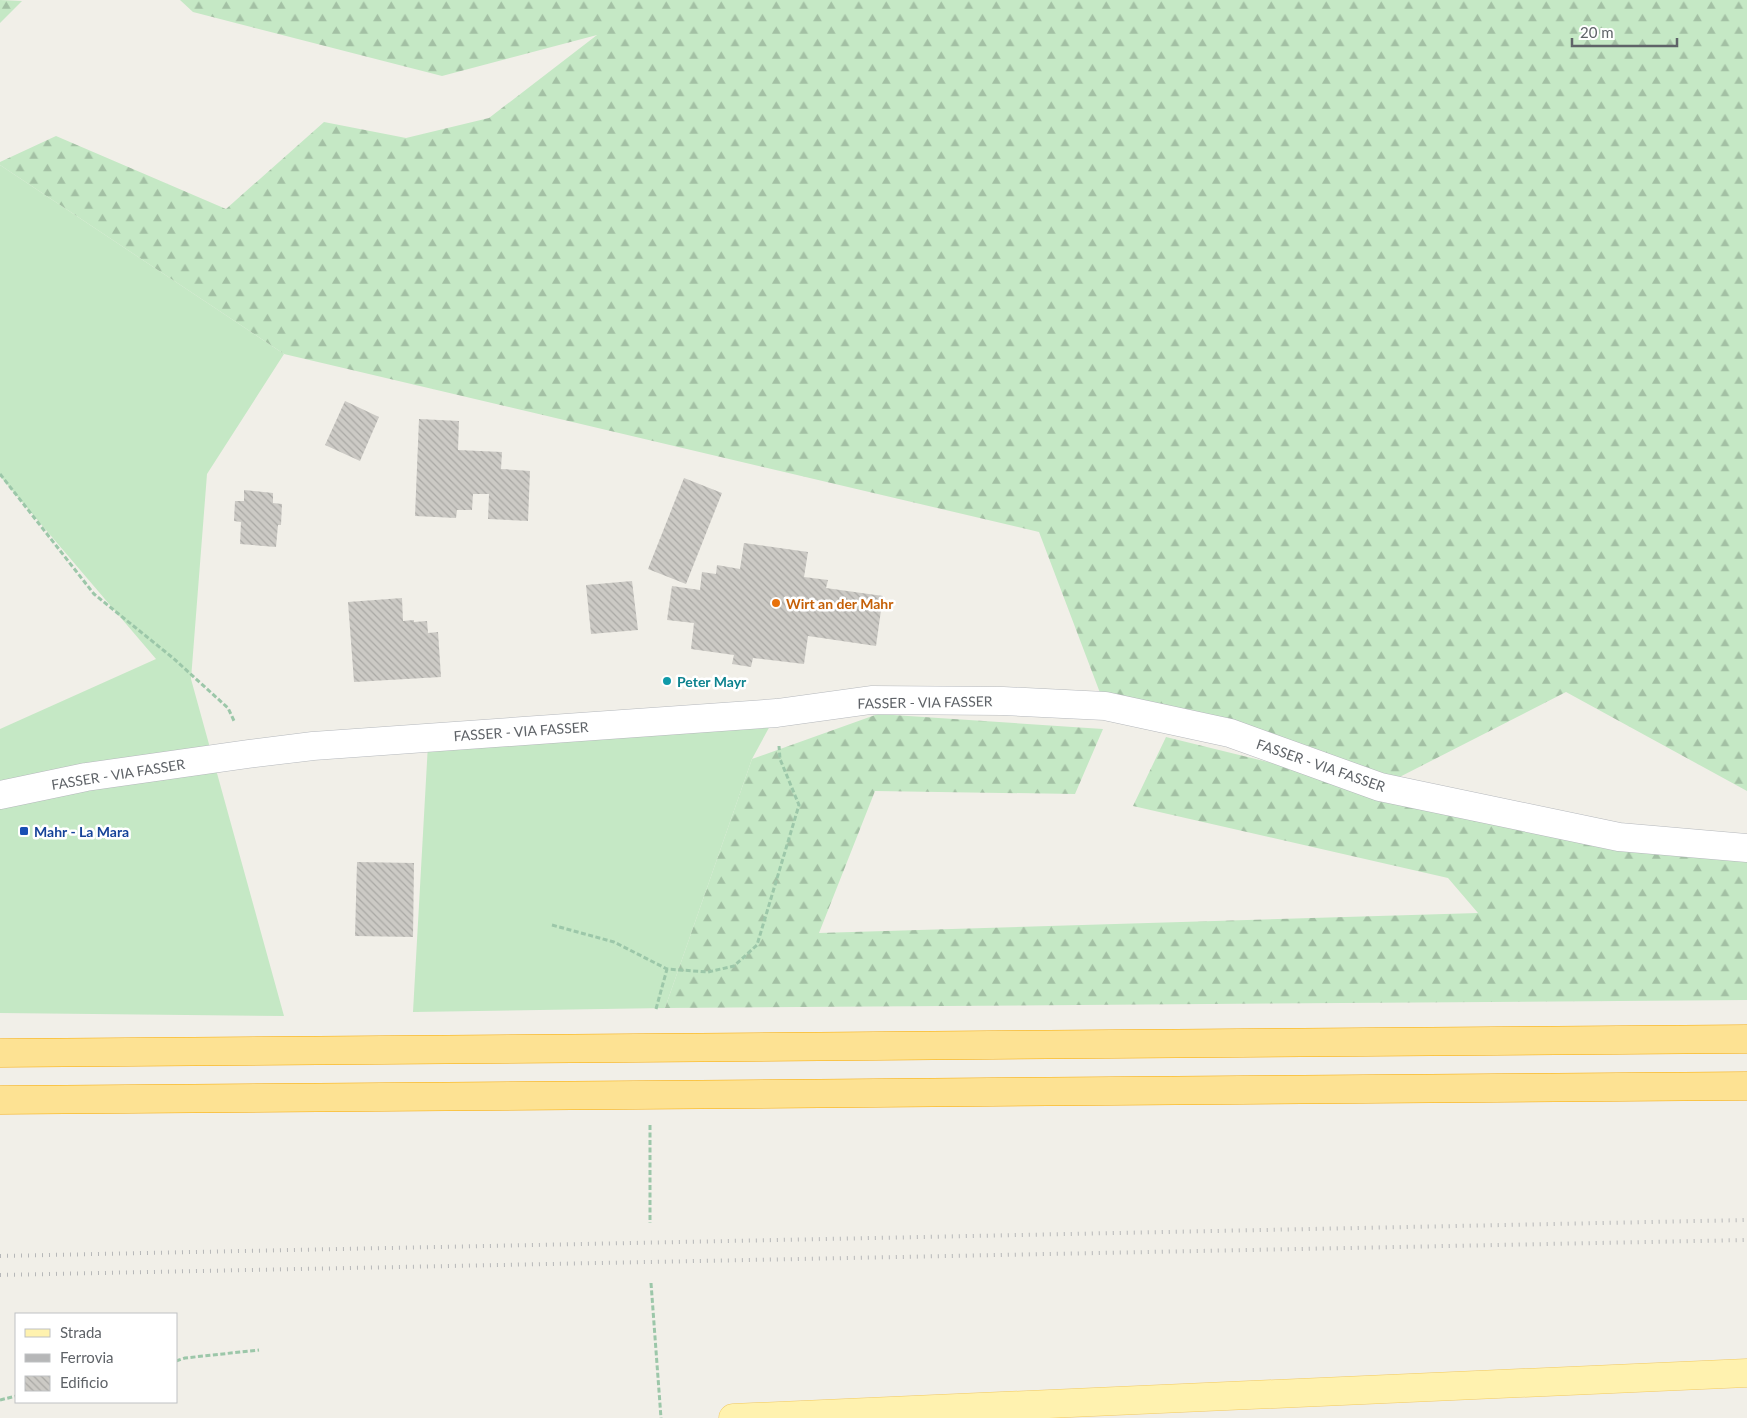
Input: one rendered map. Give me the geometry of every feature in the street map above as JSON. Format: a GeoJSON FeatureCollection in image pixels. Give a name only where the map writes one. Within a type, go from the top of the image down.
{"type":"FeatureCollection","features":[{"type":"Feature","properties":{"kind":"highway"},"geometry":{"type":"LineString","coordinates":[[0,1053],[1747,1039]]}},
{"type":"Feature","properties":{"kind":"highway"},"geometry":{"type":"LineString","coordinates":[[0,1100],[1747,1086]]}},
{"type":"Feature","properties":{"kind":"main road"},"geometry":{"type":"LineString","coordinates":[[733,1418],[1747,1373]]}},
{"type":"Feature","properties":{"kind":"street","name":"FASSER - VIA FASSER"},"geometry":{"type":"LineString","coordinates":[[0,795],[86,777],[313,746],[777,713],[871,700],[1002,701],[1104,706],[1230,733],[1380,787],[1618,837],[1747,848]]}},
{"type":"Feature","properties":{"kind":"path"},"geometry":{"type":"LineString","coordinates":[[0,474],[94,594],[173,658],[228,708],[248,754]]}},
{"type":"Feature","properties":{"kind":"path"},"geometry":{"type":"LineString","coordinates":[[552,925],[614,942],[667,969],[708,972],[734,966],[757,945],[799,804],[780,759],[777,713]]}},
{"type":"Feature","properties":{"kind":"path"},"geometry":{"type":"LineString","coordinates":[[656,1009],[667,969]]}},
{"type":"Feature","properties":{"kind":"path"},"geometry":{"type":"LineString","coordinates":[[650,1125],[650,1223]]}},
{"type":"Feature","properties":{"kind":"path"},"geometry":{"type":"LineString","coordinates":[[651,1283],[661,1418]]}},
{"type":"Feature","properties":{"kind":"path"},"geometry":{"type":"LineString","coordinates":[[178,1360],[259,1350]]}},
{"type":"Feature","properties":{"kind":"path"},"geometry":{"type":"LineString","coordinates":[[0,1400],[15,1396]]}},
{"type":"Feature","properties":{"kind":"green space"},"geometry":{"type":"Polygon","coordinates":[[[0,0],[22,1],[0,23],[0,0]]]}},
{"type":"Feature","properties":{"kind":"green space"},"geometry":{"type":"Polygon","coordinates":[[[180,0],[1747,0],[1747,791],[1566,692],[1380,787],[1105,706],[1039,532],[284,354],[0,165],[0,162],[56,136],[226,209],[324,122],[406,138],[489,118],[597,35],[442,76],[193,12],[180,0]]]}},
{"type":"Feature","properties":{"kind":"green space"},"geometry":{"type":"Polygon","coordinates":[[[0,165],[284,354],[207,474],[191,679],[284,1016],[0,1013],[0,729],[156,659],[0,476],[0,165]]]}},
{"type":"Feature","properties":{"kind":"green space"},"geometry":{"type":"Polygon","coordinates":[[[777,713],[752,759],[665,1008],[413,1012],[428,744],[777,713]]]}},
{"type":"Feature","properties":{"kind":"green space"},"geometry":{"type":"Polygon","coordinates":[[[878,714],[1103,729],[1075,794],[875,791],[819,933],[1478,913],[1448,878],[1133,806],[1166,737],[1379,789],[1747,848],[1747,1000],[665,1008],[752,759],[878,714]]]}},
{"type":"Feature","properties":{"kind":"building"},"geometry":{"type":"Polygon","coordinates":[[[345,401],[379,417],[360,461],[325,445],[345,401]]]}},
{"type":"Feature","properties":{"kind":"building"},"geometry":{"type":"Polygon","coordinates":[[[419,419],[459,421],[458,450],[502,452],[501,469],[530,471],[528,521],[488,519],[489,494],[473,494],[472,510],[457,510],[456,518],[415,516],[419,419]]]}},
{"type":"Feature","properties":{"kind":"building"},"geometry":{"type":"Polygon","coordinates":[[[684,478],[722,493],[686,584],[648,569],[684,478]]]}},
{"type":"Feature","properties":{"kind":"building"},"geometry":{"type":"Polygon","coordinates":[[[244,490],[273,493],[273,503],[282,504],[281,525],[278,525],[276,547],[240,544],[241,522],[234,521],[235,501],[244,501],[244,490]]]}},
{"type":"Feature","properties":{"kind":"building","name":"Wirt an der Mahr"},"geometry":{"type":"Polygon","coordinates":[[[744,543],[808,552],[804,577],[828,580],[826,588],[883,596],[876,646],[808,636],[804,664],[753,658],[751,667],[732,664],[734,655],[691,649],[694,623],[667,620],[672,586],[700,590],[702,572],[716,574],[717,565],[740,569],[744,543]]]}},
{"type":"Feature","properties":{"kind":"building"},"geometry":{"type":"Polygon","coordinates":[[[632,581],[638,630],[591,634],[586,585],[632,581]]]}},
{"type":"Feature","properties":{"kind":"building"},"geometry":{"type":"Polygon","coordinates":[[[402,598],[403,621],[427,621],[428,633],[438,632],[441,677],[354,682],[348,602],[402,598]]]}},
{"type":"Feature","properties":{"kind":"building"},"geometry":{"type":"Polygon","coordinates":[[[357,862],[414,863],[413,937],[355,936],[357,862]]]}},
{"type":"Feature","properties":{"kind":"railway"},"geometry":{"type":"LineString","coordinates":[[0,1256],[1747,1220]]}},
{"type":"Feature","properties":{"kind":"railway"},"geometry":{"type":"LineString","coordinates":[[0,1275],[1747,1240]]}},
{"type":"Feature","properties":{"kind":"place","name":"Wirt an der Mahr"},"geometry":{"type":"Point","coordinates":[776,603]}},
{"type":"Feature","properties":{"kind":"place","name":"Peter Mayr"},"geometry":{"type":"Point","coordinates":[667,681]}},
{"type":"Feature","properties":{"kind":"place","name":"Mahr - La Mara"},"geometry":{"type":"Point","coordinates":[24,831]}}]}
